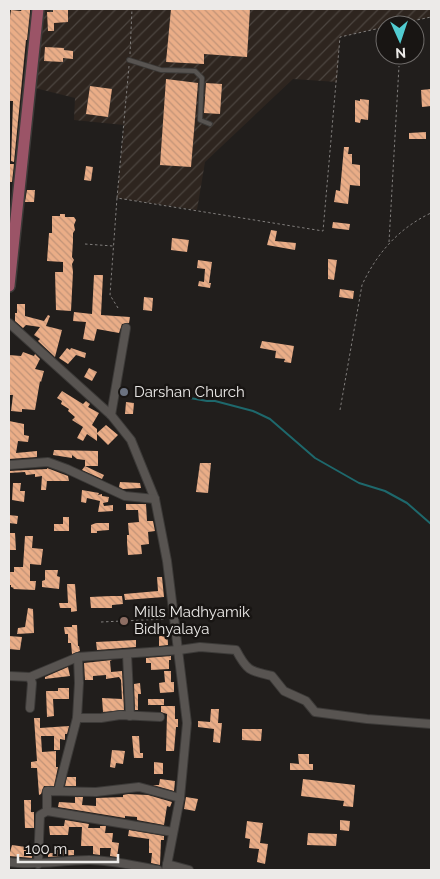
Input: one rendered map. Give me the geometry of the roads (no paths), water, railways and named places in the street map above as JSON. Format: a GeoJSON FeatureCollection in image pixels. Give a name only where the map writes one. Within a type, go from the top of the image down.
{"type":"FeatureCollection","features":[{"type":"Feature","properties":{"kind":"main road"},"geometry":{"type":"LineString","coordinates":[[9,286],[38,9]]}},
{"type":"Feature","properties":{"kind":"street"},"geometry":{"type":"LineString","coordinates":[[9,323],[111,416],[131,440],[155,499],[167,561],[179,650],[186,724],[180,798],[167,867],[189,870]]}},
{"type":"Feature","properties":{"kind":"street"},"geometry":{"type":"LineString","coordinates":[[111,416],[126,328]]}},
{"type":"Feature","properties":{"kind":"street"},"geometry":{"type":"LineString","coordinates":[[9,465],[48,462],[125,496],[155,499]]}},
{"type":"Feature","properties":{"kind":"street"},"geometry":{"type":"LineString","coordinates":[[9,676],[30,677],[78,656],[127,654],[200,647],[236,650],[244,665],[254,672],[272,676],[284,690],[306,700],[315,712],[367,719],[431,724]]}},
{"type":"Feature","properties":{"kind":"street"},"geometry":{"type":"LineString","coordinates":[[127,654],[130,716]]}},
{"type":"Feature","properties":{"kind":"street"},"geometry":{"type":"LineString","coordinates":[[58,791],[77,718],[78,656]]}},
{"type":"Feature","properties":{"kind":"street"},"geometry":{"type":"LineString","coordinates":[[30,677],[32,683],[30,708]]}},
{"type":"Feature","properties":{"kind":"street"},"geometry":{"type":"LineString","coordinates":[[77,718],[160,717]]}},
{"type":"Feature","properties":{"kind":"street"},"geometry":{"type":"LineString","coordinates":[[47,811],[47,791],[96,792],[139,787],[180,798]]}},
{"type":"Feature","properties":{"kind":"street"},"geometry":{"type":"LineString","coordinates":[[38,864],[40,815],[47,811],[174,832]]}},
{"type":"Feature","properties":{"kind":"street"},"geometry":{"type":"LineString","coordinates":[[75,861],[76,870]]}},
{"type":"Feature","properties":{"kind":"street"},"geometry":{"type":"LineString","coordinates":[[9,862],[38,864],[102,861],[158,870]]}},
{"type":"Feature","properties":{"kind":"lane"},"geometry":{"type":"LineString","coordinates":[[129,60],[161,70],[196,71],[202,78],[200,120],[210,124]]}},
{"type":"Feature","properties":{"kind":"waterway"},"geometry":{"type":"LineString","coordinates":[[190,398],[215,401],[253,411],[270,419],[315,458],[359,483],[385,491],[407,503],[431,524]]}},
{"type":"Feature","properties":{"kind":"place","name":"Darshan Church"},"geometry":{"type":"Point","coordinates":[124,392]}},
{"type":"Feature","properties":{"kind":"place","name":"Mills Madhyamik Bidhyalaya"},"geometry":{"type":"Point","coordinates":[124,621]}}]}
